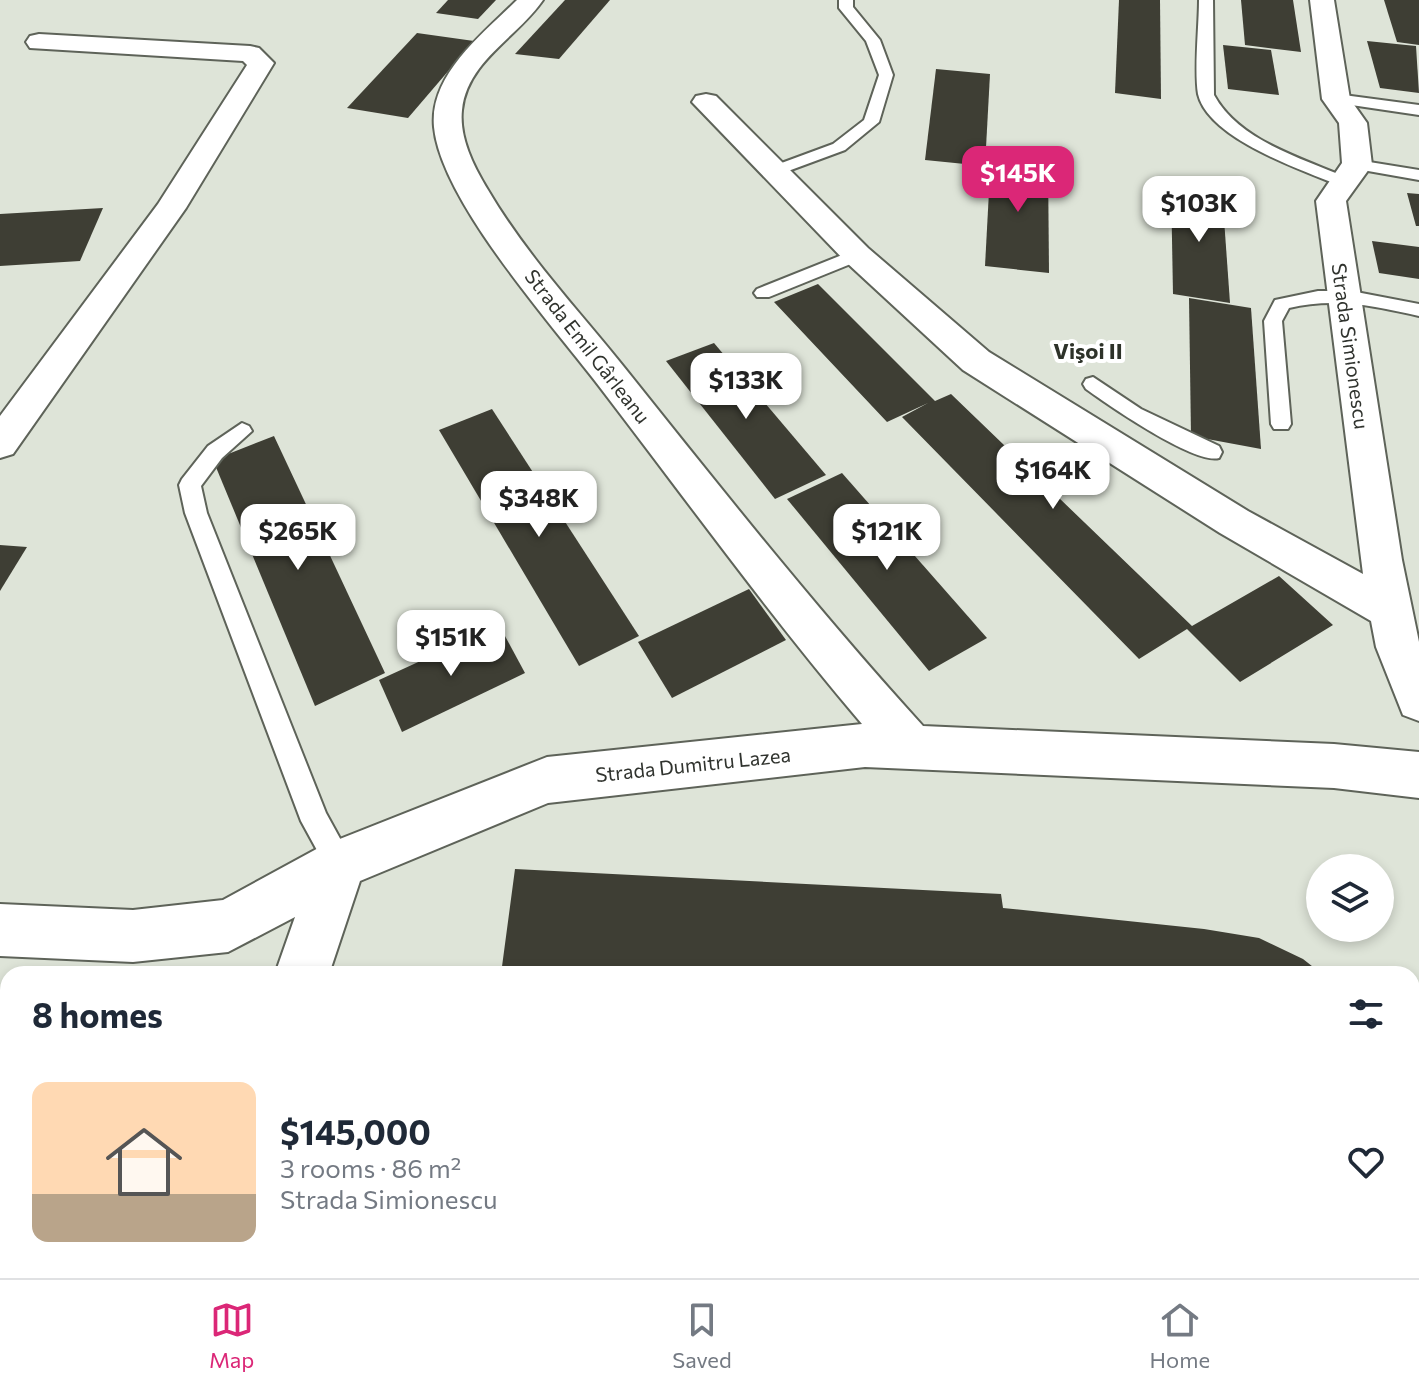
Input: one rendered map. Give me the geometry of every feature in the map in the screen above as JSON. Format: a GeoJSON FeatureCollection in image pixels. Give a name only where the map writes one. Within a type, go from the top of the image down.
{"type":"FeatureCollection","features":[{"type":"Feature","properties":{"kind":"street","name":"Strada Emil Gârleanu"},"geometry":{"type":"LineString","coordinates":[[531,0],[455,85],[448,104],[447,127],[454,155],[481,204],[534,277],[795,612],[912,747]]}},
{"type":"Feature","properties":{"kind":"street","name":"Strada Simionescu"},"geometry":{"type":"LineString","coordinates":[[1322,0],[1336,99],[1353,123],[1350,173],[1331,201],[1390,610],[1398,647],[1419,701]]}},
{"type":"Feature","properties":{"kind":"street"},"geometry":{"type":"LineString","coordinates":[[0,444],[171,208],[261,63],[250,54],[39,42]]}},
{"type":"Feature","properties":{"kind":"street"},"geometry":{"type":"LineString","coordinates":[[706,102],[857,255],[976,361],[1234,522],[1390,610]]}},
{"type":"Feature","properties":{"kind":"street","name":"Strada Dumitru Lazea"},"geometry":{"type":"LineString","coordinates":[[0,930],[133,936],[228,926],[340,864],[547,780],[865,745],[1334,766],[1419,775]]}},
{"type":"Feature","properties":{"kind":"street"},"geometry":{"type":"LineString","coordinates":[[305,966],[340,864]]}},
{"type":"Feature","properties":{"kind":"lane"},"geometry":{"type":"LineString","coordinates":[[774,171],[839,147],[871,122],[886,75],[873,40],[846,8],[846,0]]}},
{"type":"Feature","properties":{"kind":"lane"},"geometry":{"type":"LineString","coordinates":[[1206,0],[1206,95],[1211,109],[1242,133],[1350,173],[1419,175]]}},
{"type":"Feature","properties":{"kind":"lane"},"geometry":{"type":"LineString","coordinates":[[1336,99],[1419,110]]}},
{"type":"Feature","properties":{"kind":"lane"},"geometry":{"type":"LineString","coordinates":[[763,293],[857,255]]}},
{"type":"Feature","properties":{"kind":"lane"},"geometry":{"type":"LineString","coordinates":[[1281,424],[1273,321],[1282,304],[1307,297],[1344,294],[1419,310]]}},
{"type":"Feature","properties":{"kind":"lane"},"geometry":{"type":"LineString","coordinates":[[1093,384],[1134,414],[1212,452]]}},
{"type":"Feature","properties":{"kind":"lane"},"geometry":{"type":"LineString","coordinates":[[1103,441],[1134,414]]}},
{"type":"Feature","properties":{"kind":"lane"},"geometry":{"type":"LineString","coordinates":[[242,431],[215,452],[190,485],[196,513],[315,821],[340,864]]}},
{"type":"Feature","properties":{"kind":"building"},"geometry":{"type":"Polygon","coordinates":[[[448,0],[496,0],[478,19],[436,13],[448,0]]]}},
{"type":"Feature","properties":{"kind":"building"},"geometry":{"type":"Polygon","coordinates":[[[565,0],[610,0],[559,59],[515,54],[565,0]]]}},
{"type":"Feature","properties":{"kind":"building"},"geometry":{"type":"Polygon","coordinates":[[[1119,0],[1160,0],[1161,99],[1115,93],[1119,0]]]}},
{"type":"Feature","properties":{"kind":"building"},"geometry":{"type":"Polygon","coordinates":[[[1241,0],[1293,0],[1301,52],[1245,45],[1241,0]]]}},
{"type":"Feature","properties":{"kind":"building"},"geometry":{"type":"Polygon","coordinates":[[[1384,0],[1419,0],[1419,45],[1397,42],[1384,0]]]}},
{"type":"Feature","properties":{"kind":"building"},"geometry":{"type":"Polygon","coordinates":[[[417,33],[474,41],[408,118],[347,108],[417,33]]]}},
{"type":"Feature","properties":{"kind":"building"},"geometry":{"type":"Polygon","coordinates":[[[1367,41],[1416,46],[1419,93],[1380,88],[1367,41]]]}},
{"type":"Feature","properties":{"kind":"building"},"geometry":{"type":"Polygon","coordinates":[[[1223,45],[1271,50],[1279,95],[1228,89],[1223,45]]]}},
{"type":"Feature","properties":{"kind":"building"},"geometry":{"type":"Polygon","coordinates":[[[936,69],[990,74],[985,166],[925,160],[936,69]]]}},
{"type":"Feature","properties":{"kind":"building"},"geometry":{"type":"Polygon","coordinates":[[[991,154],[1048,160],[1049,273],[985,266],[991,154]]]}},
{"type":"Feature","properties":{"kind":"building"},"geometry":{"type":"Polygon","coordinates":[[[1171,184],[1222,191],[1230,303],[1173,294],[1171,184]]]}},
{"type":"Feature","properties":{"kind":"building"},"geometry":{"type":"Polygon","coordinates":[[[1407,193],[1419,194],[1419,226],[1416,226],[1407,193]]]}},
{"type":"Feature","properties":{"kind":"building"},"geometry":{"type":"Polygon","coordinates":[[[103,208],[80,261],[0,266],[0,214],[103,208]]]}},
{"type":"Feature","properties":{"kind":"building"},"geometry":{"type":"Polygon","coordinates":[[[1372,241],[1419,247],[1419,279],[1379,273],[1372,241]]]}},
{"type":"Feature","properties":{"kind":"building"},"geometry":{"type":"Polygon","coordinates":[[[818,284],[935,401],[951,394],[1192,626],[1279,576],[1333,625],[1240,682],[1187,629],[1139,659],[902,417],[928,403],[887,422],[774,302],[818,284]]]}},
{"type":"Feature","properties":{"kind":"building"},"geometry":{"type":"Polygon","coordinates":[[[1189,298],[1251,308],[1261,449],[1191,436],[1189,298]]]}},
{"type":"Feature","properties":{"kind":"building"},"geometry":{"type":"Polygon","coordinates":[[[714,343],[826,475],[775,499],[666,361],[714,343]]]}},
{"type":"Feature","properties":{"kind":"building"},"geometry":{"type":"Polygon","coordinates":[[[492,409],[639,636],[579,666],[439,430],[492,409]]]}},
{"type":"Feature","properties":{"kind":"building"},"geometry":{"type":"Polygon","coordinates":[[[274,436],[385,673],[315,706],[213,460],[274,436]]]}},
{"type":"Feature","properties":{"kind":"building"},"geometry":{"type":"Polygon","coordinates":[[[842,473],[987,638],[929,671],[787,499],[842,473]]]}},
{"type":"Feature","properties":{"kind":"building"},"geometry":{"type":"Polygon","coordinates":[[[0,545],[27,547],[0,591],[0,545]]]}},
{"type":"Feature","properties":{"kind":"building"},"geometry":{"type":"Polygon","coordinates":[[[749,589],[786,640],[672,698],[638,642],[749,589]]]}},
{"type":"Feature","properties":{"kind":"building"},"geometry":{"type":"Polygon","coordinates":[[[499,625],[525,673],[402,732],[379,680],[499,625]]]}},
{"type":"Feature","properties":{"kind":"building"},"geometry":{"type":"Polygon","coordinates":[[[515,869],[1001,894],[1003,908],[1204,929],[1259,938],[1312,966],[502,966],[515,869]]]}},
{"type":"Feature","properties":{"kind":"district","name":"Vişoi II"},"geometry":{"type":"Point","coordinates":[1088,350]}}]}
